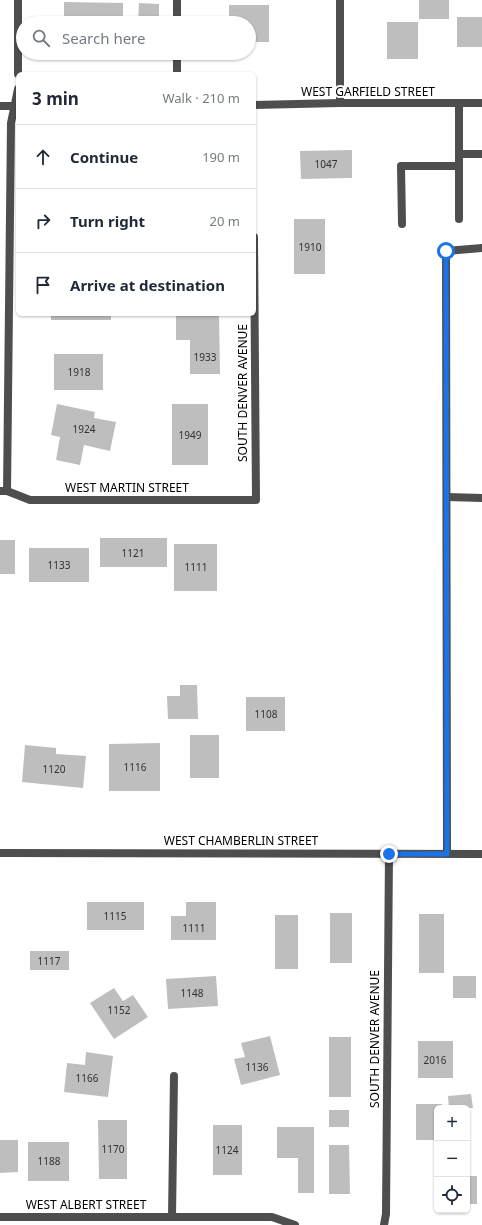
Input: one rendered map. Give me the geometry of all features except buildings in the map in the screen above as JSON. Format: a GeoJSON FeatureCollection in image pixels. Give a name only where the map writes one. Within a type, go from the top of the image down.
{"type":"FeatureCollection","features":[{"type":"Feature","properties":{"kind":"street"},"geometry":{"type":"LineString","coordinates":[[18,0],[18,16]]}},
{"type":"Feature","properties":{"kind":"street"},"geometry":{"type":"LineString","coordinates":[[177,0],[177,16]]}},
{"type":"Feature","properties":{"kind":"street"},"geometry":{"type":"LineString","coordinates":[[340,0],[340,103]]}},
{"type":"Feature","properties":{"kind":"street"},"geometry":{"type":"LineString","coordinates":[[18,60],[18,72]]}},
{"type":"Feature","properties":{"kind":"street"},"geometry":{"type":"LineString","coordinates":[[177,60],[177,72]]}},
{"type":"Feature","properties":{"kind":"street","name":"WEST GARFIELD STREET"},"geometry":{"type":"LineString","coordinates":[[256,105],[340,103],[482,103]]}},
{"type":"Feature","properties":{"kind":"street"},"geometry":{"type":"LineString","coordinates":[[459,104],[459,219]]}},
{"type":"Feature","properties":{"kind":"street"},"geometry":{"type":"LineString","coordinates":[[0,106],[16,106],[11,123],[4,491]]}},
{"type":"Feature","properties":{"kind":"street"},"geometry":{"type":"LineString","coordinates":[[459,154],[482,154]]}},
{"type":"Feature","properties":{"kind":"street"},"geometry":{"type":"LineString","coordinates":[[402,224],[401,166],[459,166]]}},
{"type":"Feature","properties":{"kind":"street"},"geometry":{"type":"LineString","coordinates":[[447,854],[446,251],[482,248]]}},
{"type":"Feature","properties":{"kind":"street","name":"SOUTH DENVER AVENUE"},"geometry":{"type":"LineString","coordinates":[[255,316],[256,500]]}},
{"type":"Feature","properties":{"kind":"street","name":"WEST MARTIN STREET"},"geometry":{"type":"LineString","coordinates":[[4,491],[30,500],[256,500]]}},
{"type":"Feature","properties":{"kind":"street"},"geometry":{"type":"LineString","coordinates":[[447,497],[482,498]]}},
{"type":"Feature","properties":{"kind":"street","name":"WEST CHAMBERLIN STREET"},"geometry":{"type":"LineString","coordinates":[[0,852],[482,854]]}},
{"type":"Feature","properties":{"kind":"street","name":"SOUTH DENVER AVENUE"},"geometry":{"type":"LineString","coordinates":[[384,1225],[386,1214],[389,854]]}},
{"type":"Feature","properties":{"kind":"street"},"geometry":{"type":"LineString","coordinates":[[172,1217],[174,1076]]}},
{"type":"Feature","properties":{"kind":"street","name":"WEST ALBERT STREET"},"geometry":{"type":"LineString","coordinates":[[0,1217],[272,1217],[295,1225]]}},
{"type":"Feature","properties":{"kind":"route"},"geometry":{"type":"LineString","coordinates":[[389,854],[447,854],[446,251]]}}]}
